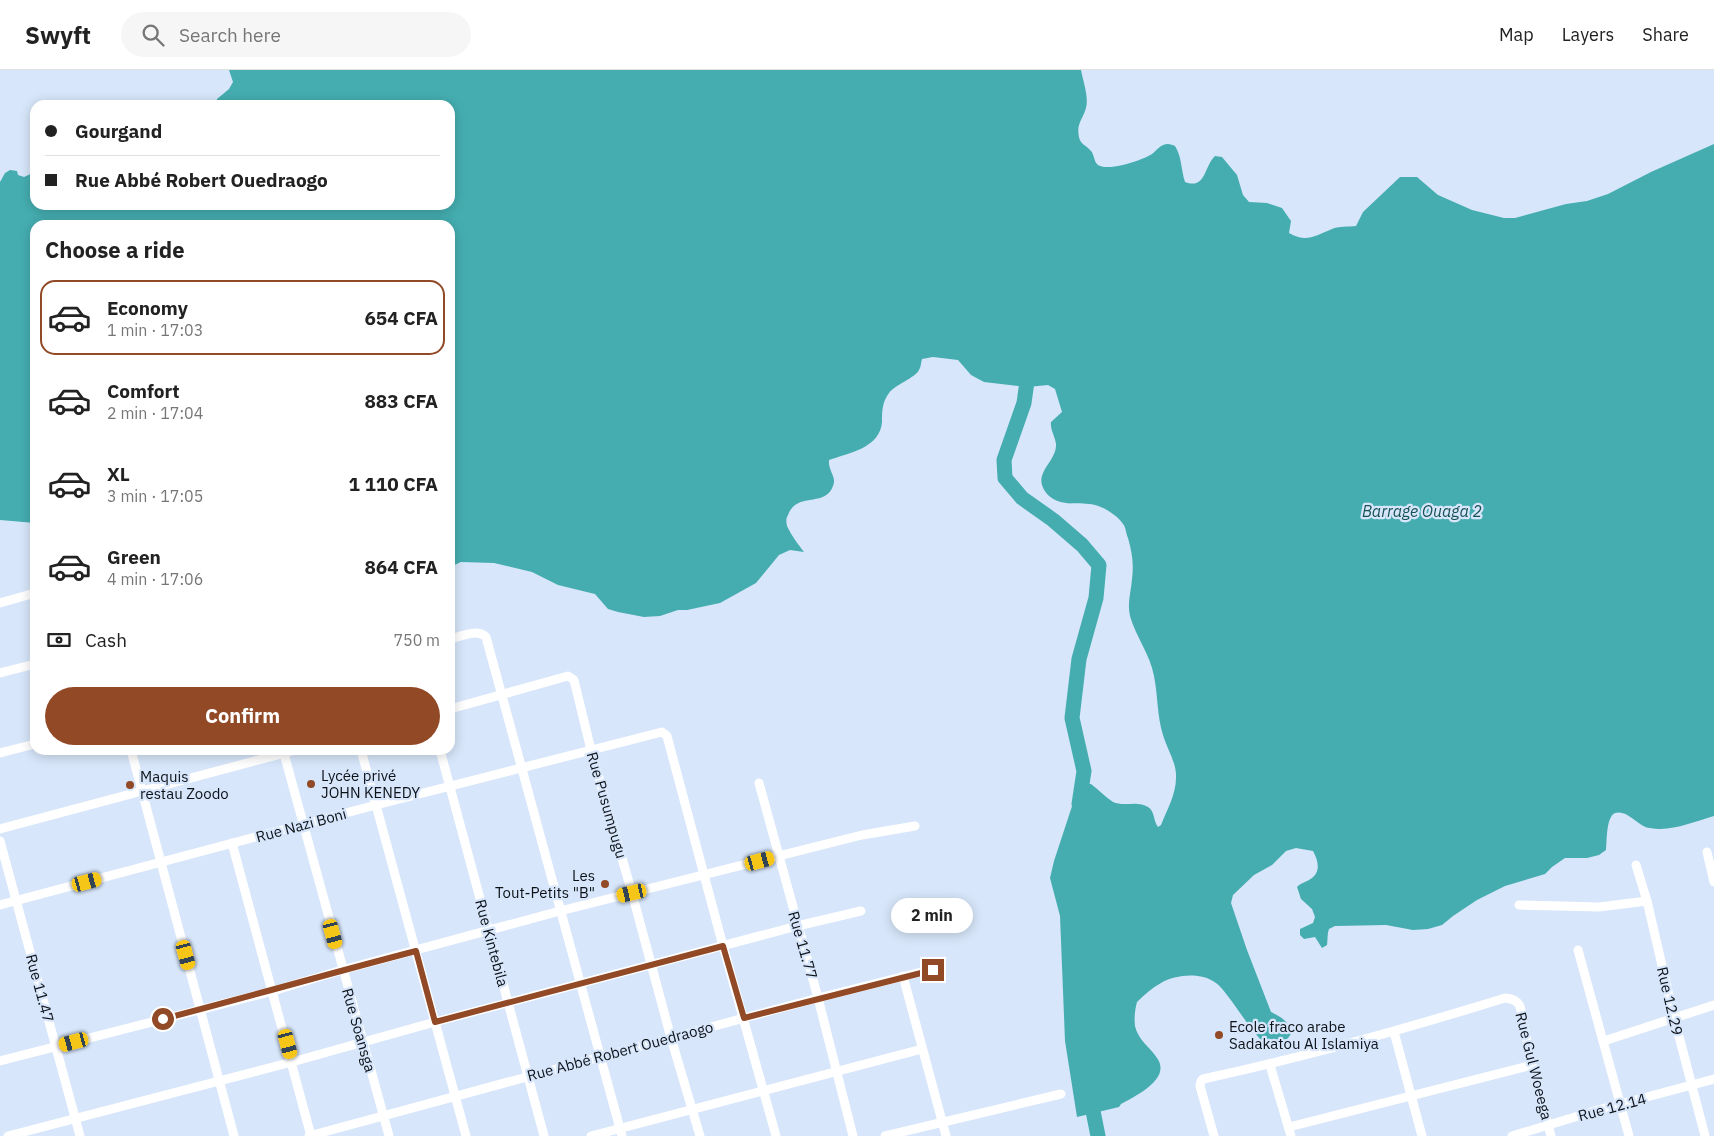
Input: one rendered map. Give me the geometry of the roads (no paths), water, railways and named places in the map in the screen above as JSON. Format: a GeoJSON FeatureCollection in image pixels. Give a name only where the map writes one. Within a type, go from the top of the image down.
{"type":"FeatureCollection","features":[{"type":"Feature","properties":{"kind":"street"},"geometry":{"type":"LineString","coordinates":[[0,603],[30,594]]}},
{"type":"Feature","properties":{"kind":"street"},"geometry":{"type":"LineString","coordinates":[[455,638],[476,633],[484,634],[621,1132]]}},
{"type":"Feature","properties":{"kind":"street"},"geometry":{"type":"LineString","coordinates":[[0,673],[30,665]]}},
{"type":"Feature","properties":{"kind":"street","name":"Rue Pusumpugu"},"geometry":{"type":"LineString","coordinates":[[501,695],[570,677],[574,680],[591,750],[700,1136]]}},
{"type":"Feature","properties":{"kind":"street"},"geometry":{"type":"LineString","coordinates":[[455,708],[501,695]]}},
{"type":"Feature","properties":{"kind":"street","name":"Rue Nazi Boni"},"geometry":{"type":"LineString","coordinates":[[0,906],[232,843],[662,732],[667,736],[704,875]]}},
{"type":"Feature","properties":{"kind":"street"},"geometry":{"type":"LineString","coordinates":[[0,753],[30,745]]}},
{"type":"Feature","properties":{"kind":"street"},"geometry":{"type":"LineString","coordinates":[[132,755],[234,1136]]}},
{"type":"Feature","properties":{"kind":"street"},"geometry":{"type":"LineString","coordinates":[[0,830],[272,755]]}},
{"type":"Feature","properties":{"kind":"street","name":"Rue Soansga"},"geometry":{"type":"LineString","coordinates":[[284,755],[389,1136]]}},
{"type":"Feature","properties":{"kind":"street"},"geometry":{"type":"LineString","coordinates":[[362,755],[466,1136]]}},
{"type":"Feature","properties":{"kind":"street","name":"Rue Kintebila"},"geometry":{"type":"LineString","coordinates":[[441,755],[544,1136]]}},
{"type":"Feature","properties":{"kind":"street","name":"Rue 11.77"},"geometry":{"type":"LineString","coordinates":[[759,783],[854,1136]]}},
{"type":"Feature","properties":{"kind":"street"},"geometry":{"type":"LineString","coordinates":[[0,1061],[273,991],[342,970],[560,911],[778,856],[862,836],[915,826]]}},
{"type":"Feature","properties":{"kind":"street","name":"Rue 11.47"},"geometry":{"type":"LineString","coordinates":[[0,841],[80,1136]]}},
{"type":"Feature","properties":{"kind":"street"},"geometry":{"type":"LineString","coordinates":[[232,843],[292,1062],[310,1136]]}},
{"type":"Feature","properties":{"kind":"street"},"geometry":{"type":"LineString","coordinates":[[1706,852],[1714,882]]}},
{"type":"Feature","properties":{"kind":"street","name":"Rue 12.29"},"geometry":{"type":"LineString","coordinates":[[1636,866],[1647,901],[1674,1017],[1705,1136]]}},
{"type":"Feature","properties":{"kind":"street"},"geometry":{"type":"LineString","coordinates":[[704,875],[776,1136]]}},
{"type":"Feature","properties":{"kind":"street"},"geometry":{"type":"LineString","coordinates":[[1519,905],[1599,907],[1647,901]]}},
{"type":"Feature","properties":{"kind":"street"},"geometry":{"type":"LineString","coordinates":[[8,1136],[76,1120],[363,1044],[435,1022],[860,911]]}},
{"type":"Feature","properties":{"kind":"street"},"geometry":{"type":"LineString","coordinates":[[1578,950],[1629,1136]]}},
{"type":"Feature","properties":{"kind":"street","name":"Rue Abbé Robert Ouedraogo"},"geometry":{"type":"LineString","coordinates":[[310,1136],[818,998],[902,976],[933,970]]}},
{"type":"Feature","properties":{"kind":"street"},"geometry":{"type":"LineString","coordinates":[[902,976],[946,1136]]}},
{"type":"Feature","properties":{"kind":"street","name":"Rue Gul Woeega"},"geometry":{"type":"LineString","coordinates":[[1394,1032],[1505,998],[1517,1001],[1520,1006],[1532,1065],[1551,1136]]}},
{"type":"Feature","properties":{"kind":"street"},"geometry":{"type":"LineString","coordinates":[[1604,1041],[1714,1005]]}},
{"type":"Feature","properties":{"kind":"street"},"geometry":{"type":"LineString","coordinates":[[1214,1136],[1200,1086],[1201,1081],[1394,1032],[1422,1136]]}},
{"type":"Feature","properties":{"kind":"street"},"geometry":{"type":"LineString","coordinates":[[591,1136],[621,1132],[693,1109],[922,1049]]}},
{"type":"Feature","properties":{"kind":"street"},"geometry":{"type":"LineString","coordinates":[[1270,1065],[1290,1131],[1411,1096],[1532,1065]]}},
{"type":"Feature","properties":{"kind":"street","name":"Rue 12.14"},"geometry":{"type":"LineString","coordinates":[[1512,1136],[1621,1104],[1714,1080]]}},
{"type":"Feature","properties":{"kind":"street"},"geometry":{"type":"LineString","coordinates":[[885,1136],[1061,1094]]}},
{"type":"Feature","properties":{"kind":"water","name":"Barrage Ouaga 2"},"geometry":{"type":"Polygon","coordinates":[[[229,70],[1081,70],[1087,104],[1078,132],[1082,143],[1092,152],[1097,164],[1108,167],[1124,165],[1147,157],[1161,146],[1170,144],[1175,146],[1177,150],[1185,182],[1192,184],[1201,180],[1215,156],[1222,157],[1237,175],[1243,195],[1249,202],[1267,203],[1282,208],[1291,221],[1289,233],[1300,238],[1315,236],[1334,228],[1356,226],[1363,212],[1400,177],[1417,177],[1438,195],[1472,210],[1504,218],[1515,218],[1566,204],[1587,201],[1608,194],[1651,172],[1714,144],[1714,816],[1682,826],[1658,829],[1641,825],[1620,812],[1615,813],[1608,824],[1606,850],[1599,855],[1587,858],[1565,858],[1545,874],[1505,886],[1477,900],[1442,925],[1428,929],[1413,930],[1386,925],[1335,926],[1329,929],[1327,945],[1322,948],[1315,937],[1304,939],[1300,935],[1300,929],[1313,923],[1315,917],[1312,909],[1301,899],[1297,887],[1317,872],[1316,858],[1313,851],[1296,848],[1286,851],[1272,865],[1254,875],[1233,895],[1231,903],[1271,1012],[1281,1017],[1292,1032],[1284,1042],[1272,1047],[1259,1038],[1229,997],[1210,979],[1196,976],[1181,976],[1167,980],[1151,989],[1137,1002],[1135,1014],[1137,1031],[1141,1039],[1157,1058],[1160,1066],[1160,1073],[1156,1080],[1119,1107],[1077,1117],[1065,1041],[1060,916],[1050,878],[1054,861],[1078,788],[1084,784],[1091,784],[1113,802],[1144,805],[1152,811],[1158,827],[1161,825],[1173,796],[1176,772],[1161,728],[1152,668],[1130,616],[1129,602],[1133,563],[1125,527],[1118,518],[1102,508],[1089,504],[1065,503],[1053,499],[1043,488],[1042,475],[1055,451],[1056,444],[1051,422],[1062,412],[1055,389],[1048,385],[1027,387],[984,382],[971,375],[958,360],[933,357],[922,359],[917,373],[892,390],[887,396],[883,407],[880,431],[876,438],[870,444],[854,452],[829,460],[834,483],[829,493],[818,499],[798,503],[792,508],[787,517],[787,526],[804,552],[790,550],[779,555],[756,583],[720,603],[678,610],[660,616],[644,617],[608,609],[595,594],[558,585],[532,572],[494,563],[461,562],[455,565],[455,220],[30,220],[30,523],[0,520],[0,182],[5,173],[10,170],[17,171],[18,175],[24,177],[30,174],[30,210],[455,210],[455,100],[217,100],[229,89],[233,82],[229,70]]]}},
{"type":"Feature","properties":{"kind":"waterway"},"geometry":{"type":"LineString","coordinates":[[1029,367],[1024,403],[1004,460],[1005,478],[1022,498],[1053,520],[1082,545],[1099,565],[1096,598],[1079,659],[1072,718],[1084,771],[1079,804]]}},
{"type":"Feature","properties":{"kind":"waterway"},"geometry":{"type":"LineString","coordinates":[[1090,1096],[1098,1136]]}},
{"type":"Feature","properties":{"kind":"place","name":"Lycée privé JOHN KENEDY"},"geometry":{"type":"Point","coordinates":[311,784]}},
{"type":"Feature","properties":{"kind":"place","name":"Maquis restau Zoodo"},"geometry":{"type":"Point","coordinates":[130,785]}},
{"type":"Feature","properties":{"kind":"place","name":"Les Tout-Petits \"B\""},"geometry":{"type":"Point","coordinates":[605,884]}},
{"type":"Feature","properties":{"kind":"place","name":"Ecole fraco arabe Sadakatou Al Islamiya"},"geometry":{"type":"Point","coordinates":[1219,1035]}}]}
